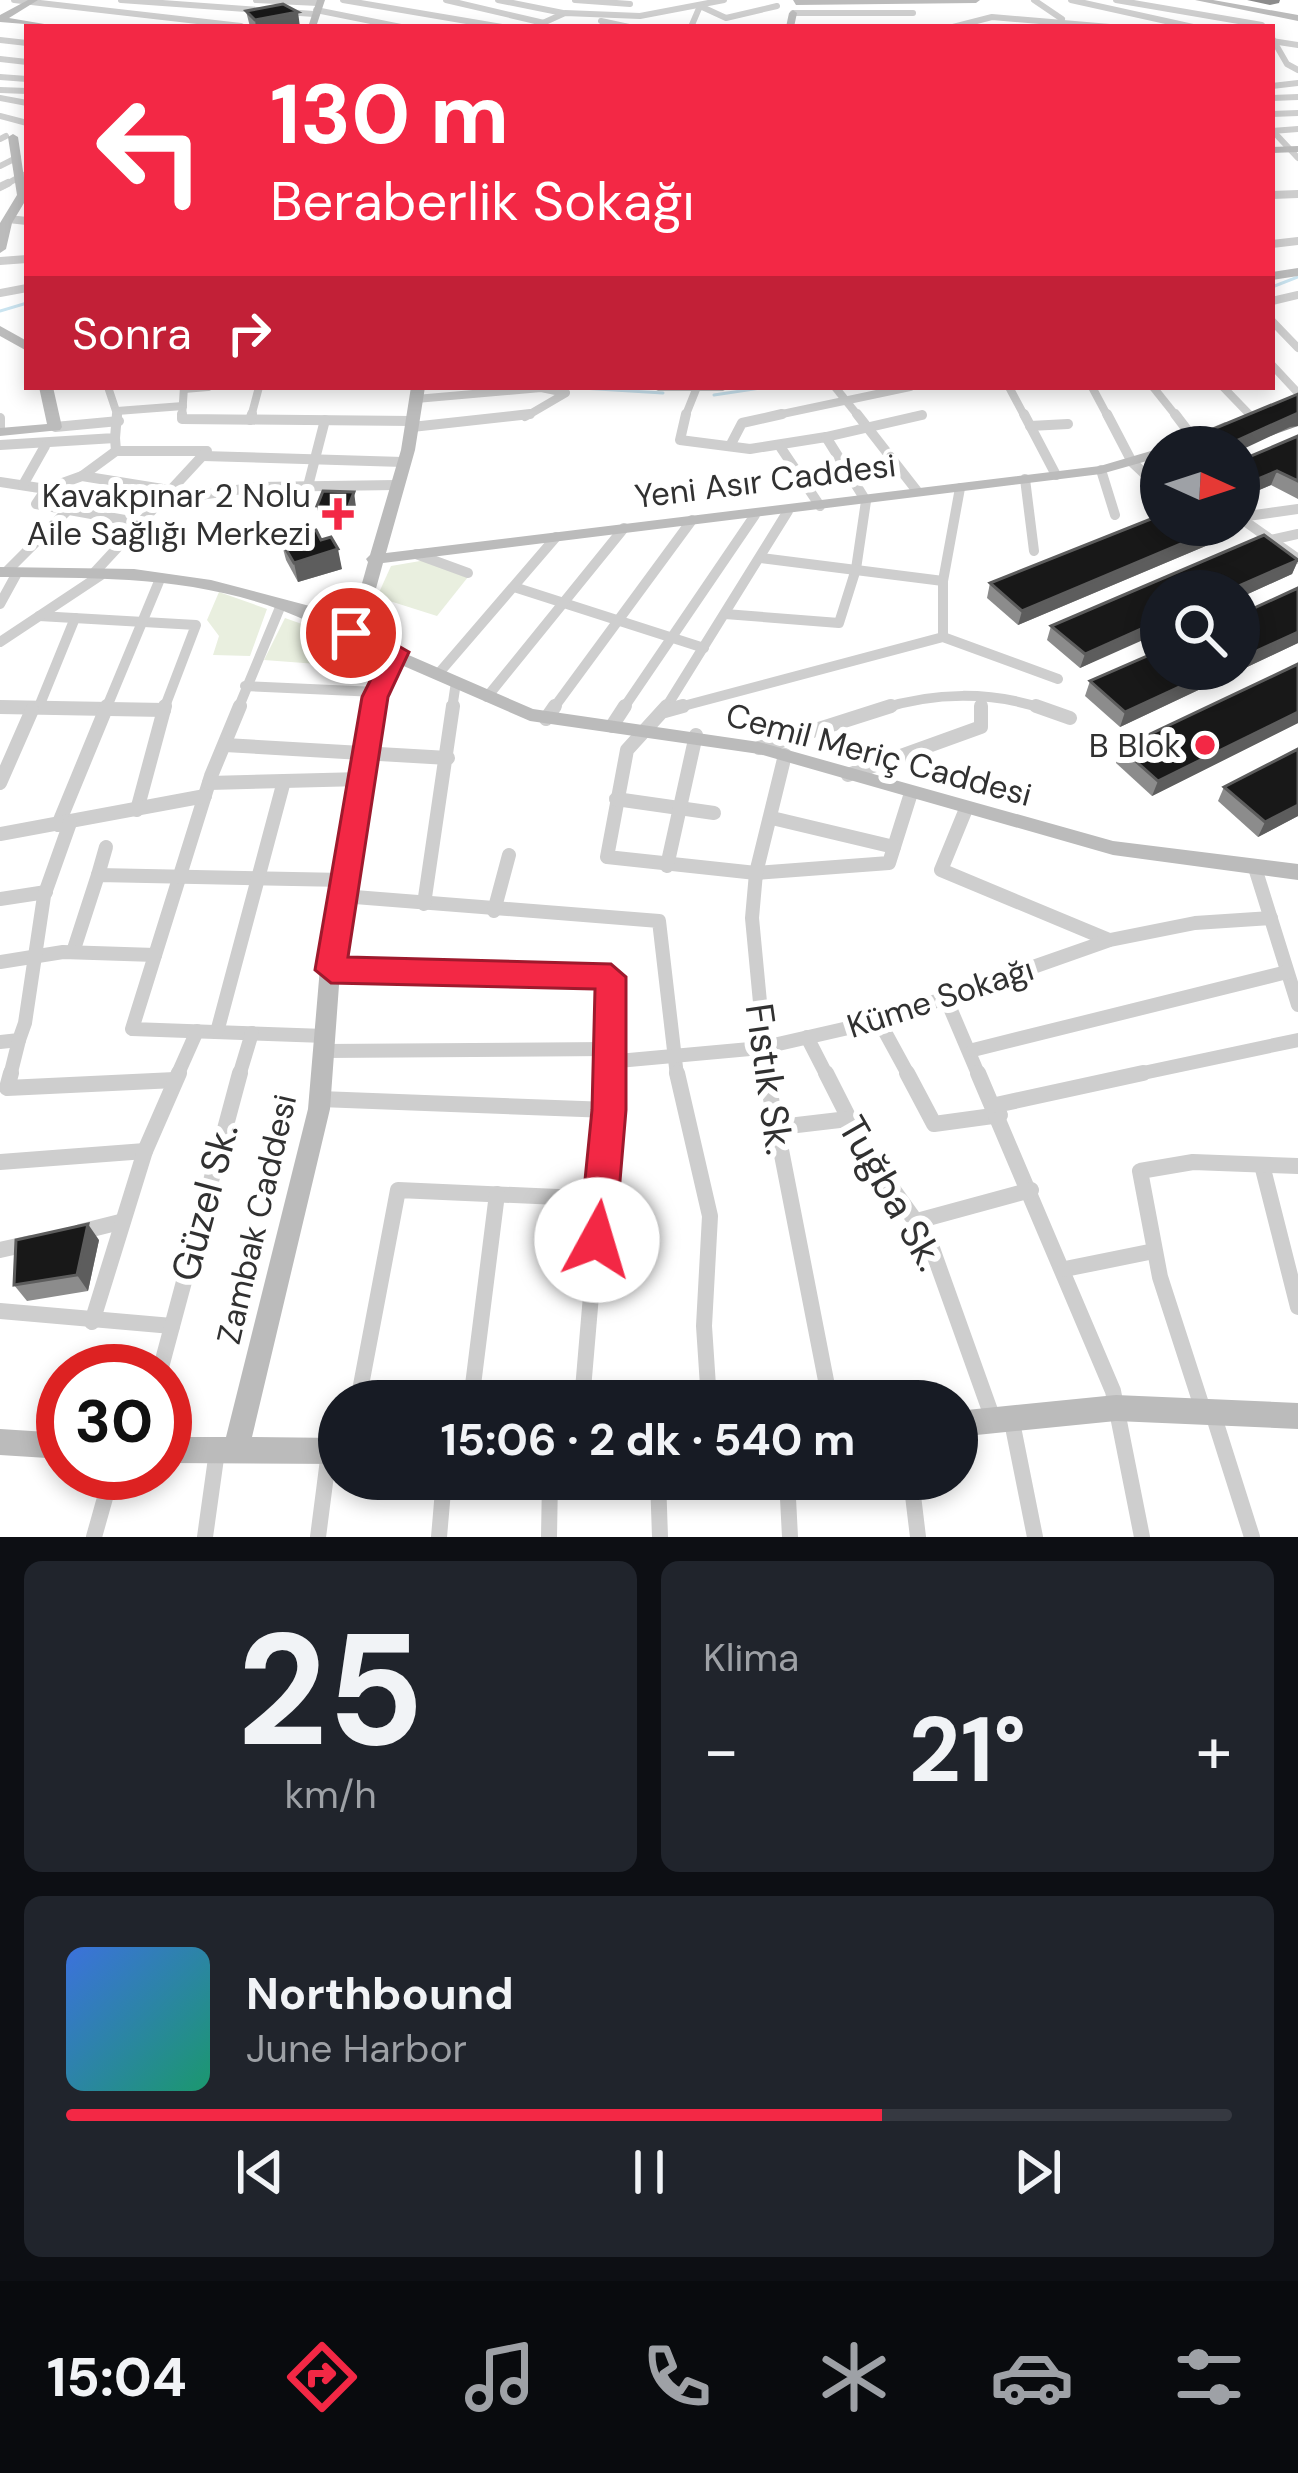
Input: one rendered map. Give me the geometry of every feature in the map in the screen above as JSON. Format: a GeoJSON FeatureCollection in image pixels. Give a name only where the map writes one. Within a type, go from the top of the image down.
{"type":"FeatureCollection","features":[{"type":"Feature","properties":{"kind":"street"},"geometry":{"type":"LineString","coordinates":[[14,0],[216,24]]}},
{"type":"Feature","properties":{"kind":"street"},"geometry":{"type":"LineString","coordinates":[[121,0],[267,10],[317,7]]}},
{"type":"Feature","properties":{"kind":"street"},"geometry":{"type":"LineString","coordinates":[[256,0],[317,7],[356,23]]}},
{"type":"Feature","properties":{"kind":"street"},"geometry":{"type":"LineString","coordinates":[[344,0],[483,24]]}},
{"type":"Feature","properties":{"kind":"street"},"geometry":{"type":"LineString","coordinates":[[388,7],[399,0]]}},
{"type":"Feature","properties":{"kind":"street"},"geometry":{"type":"LineString","coordinates":[[446,0],[545,23],[565,14],[617,15],[724,0]]}},
{"type":"Feature","properties":{"kind":"street"},"geometry":{"type":"LineString","coordinates":[[498,0],[613,24]]}},
{"type":"Feature","properties":{"kind":"street"},"geometry":{"type":"LineString","coordinates":[[577,0],[632,2]]}},
{"type":"Feature","properties":{"kind":"street"},"geometry":{"type":"LineString","coordinates":[[662,0],[679,1]]}},
{"type":"Feature","properties":{"kind":"street"},"geometry":{"type":"LineString","coordinates":[[700,6],[726,18],[847,0],[976,0],[984,18],[993,24]]}},
{"type":"Feature","properties":{"kind":"street"},"geometry":{"type":"LineString","coordinates":[[907,0],[918,24]]}},
{"type":"Feature","properties":{"kind":"street"},"geometry":{"type":"LineString","coordinates":[[1034,0],[1064,24]]}},
{"type":"Feature","properties":{"kind":"street"},"geometry":{"type":"LineString","coordinates":[[1071,0],[1089,8],[1176,24]]}},
{"type":"Feature","properties":{"kind":"street"},"geometry":{"type":"LineString","coordinates":[[1091,24],[1082,14],[1098,0]]}},
{"type":"Feature","properties":{"kind":"street"},"geometry":{"type":"LineString","coordinates":[[1116,0],[1160,3],[1254,24]]}},
{"type":"Feature","properties":{"kind":"street"},"geometry":{"type":"LineString","coordinates":[[1199,0],[1298,18]]}},
{"type":"Feature","properties":{"kind":"street"},"geometry":{"type":"LineString","coordinates":[[145,17],[166,1]]}},
{"type":"Feature","properties":{"kind":"street"},"geometry":{"type":"LineString","coordinates":[[655,24],[679,1]]}},
{"type":"Feature","properties":{"kind":"street"},"geometry":{"type":"LineString","coordinates":[[750,1],[864,24]]}},
{"type":"Feature","properties":{"kind":"street"},"geometry":{"type":"LineString","coordinates":[[0,19],[31,2]]}},
{"type":"Feature","properties":{"kind":"street"},"geometry":{"type":"LineString","coordinates":[[617,15],[632,2]]}},
{"type":"Feature","properties":{"kind":"street"},"geometry":{"type":"LineString","coordinates":[[1143,24],[1160,3]]}},
{"type":"Feature","properties":{"kind":"street"},"geometry":{"type":"LineString","coordinates":[[161,24],[188,5]]}},
{"type":"Feature","properties":{"kind":"street"},"geometry":{"type":"LineString","coordinates":[[692,24],[700,6]]}},
{"type":"Feature","properties":{"kind":"street"},"geometry":{"type":"LineString","coordinates":[[755,24],[787,9],[913,14]]}},
{"type":"Feature","properties":{"kind":"street"},"geometry":{"type":"LineString","coordinates":[[243,24],[267,10]]}},
{"type":"Feature","properties":{"kind":"street"},"geometry":{"type":"LineString","coordinates":[[1252,11],[1262,24]]}},
{"type":"Feature","properties":{"kind":"street"},"geometry":{"type":"LineString","coordinates":[[963,24],[984,18],[1053,24]]}},
{"type":"Feature","properties":{"kind":"street"},"geometry":{"type":"LineString","coordinates":[[0,19],[36,24]]}},
{"type":"Feature","properties":{"kind":"street"},"geometry":{"type":"LineString","coordinates":[[580,24],[590,19]]}},
{"type":"Feature","properties":{"kind":"street"},"geometry":{"type":"LineString","coordinates":[[467,24],[471,22]]}},
{"type":"Feature","properties":{"kind":"street"},"geometry":{"type":"LineString","coordinates":[[1275,43],[1287,64],[1298,70]]}},
{"type":"Feature","properties":{"kind":"street"},"geometry":{"type":"LineString","coordinates":[[1275,70],[1287,64]]}},
{"type":"Feature","properties":{"kind":"street"},"geometry":{"type":"LineString","coordinates":[[9,137],[23,169]]}},
{"type":"Feature","properties":{"kind":"street"},"geometry":{"type":"LineString","coordinates":[[0,166],[23,169]]}},
{"type":"Feature","properties":{"kind":"street"},"geometry":{"type":"LineString","coordinates":[[0,187],[23,169]]}},
{"type":"Feature","properties":{"kind":"street"},"geometry":{"type":"LineString","coordinates":[[0,249],[8,219],[24,196]]}},
{"type":"Feature","properties":{"kind":"street"},"geometry":{"type":"LineString","coordinates":[[8,219],[24,220]]}},
{"type":"Feature","properties":{"kind":"street"},"geometry":{"type":"LineString","coordinates":[[1275,324],[1298,348]]}},
{"type":"Feature","properties":{"kind":"street"},"geometry":{"type":"LineString","coordinates":[[1275,368],[1298,394],[1282,402]]}},
{"type":"Feature","properties":{"kind":"street"},"geometry":{"type":"LineString","coordinates":[[47,390],[55,427]]}},
{"type":"Feature","properties":{"kind":"street"},"geometry":{"type":"LineString","coordinates":[[0,482],[46,489],[82,476],[116,444],[118,416],[109,390]]}},
{"type":"Feature","properties":{"kind":"street"},"geometry":{"type":"LineString","coordinates":[[178,451],[184,390]]}},
{"type":"Feature","properties":{"kind":"street"},"geometry":{"type":"LineString","coordinates":[[250,420],[258,390]]}},
{"type":"Feature","properties":{"kind":"street"},"geometry":{"type":"LineString","coordinates":[[310,616],[334,613],[355,623],[376,566],[417,393],[491,390]]}},
{"type":"Feature","properties":{"kind":"street"},"geometry":{"type":"LineString","coordinates":[[0,418],[0,431],[182,412],[250,420],[412,424],[522,419],[566,393],[551,390]]}},
{"type":"Feature","properties":{"kind":"street"},"geometry":{"type":"LineString","coordinates":[[694,390],[680,440],[779,445],[922,415]]}},
{"type":"Feature","properties":{"kind":"street"},"geometry":{"type":"LineString","coordinates":[[838,390],[916,491]]}},
{"type":"Feature","properties":{"kind":"street"},"geometry":{"type":"LineString","coordinates":[[730,446],[742,423],[896,390]]}},
{"type":"Feature","properties":{"kind":"street"},"geometry":{"type":"LineString","coordinates":[[1011,390],[1056,475]]}},
{"type":"Feature","properties":{"kind":"street"},"geometry":{"type":"LineString","coordinates":[[1094,390],[1140,469]]}},
{"type":"Feature","properties":{"kind":"street"},"geometry":{"type":"LineString","coordinates":[[1155,390],[1184,426]]}},
{"type":"Feature","properties":{"kind":"street"},"geometry":{"type":"LineString","coordinates":[[1225,390],[1250,416]]}},
{"type":"Feature","properties":{"kind":"street"},"geometry":{"type":"LineString","coordinates":[[1226,426],[1266,409]]}},
{"type":"Feature","properties":{"kind":"street"},"geometry":{"type":"LineString","coordinates":[[308,486],[325,420]]}},
{"type":"Feature","properties":{"kind":"street"},"geometry":{"type":"LineString","coordinates":[[1030,426],[1068,424]]}},
{"type":"Feature","properties":{"kind":"street"},"geometry":{"type":"LineString","coordinates":[[725,614],[836,625],[856,568],[866,501],[826,436]]}},
{"type":"Feature","properties":{"kind":"street"},"geometry":{"type":"LineString","coordinates":[[0,445],[116,444],[313,460],[403,461]]}},
{"type":"Feature","properties":{"kind":"street"},"geometry":{"type":"LineString","coordinates":[[779,445],[820,506]]}},
{"type":"Feature","properties":{"kind":"street"},"geometry":{"type":"LineString","coordinates":[[22,485],[45,446]]}},
{"type":"Feature","properties":{"kind":"street"},"geometry":{"type":"LineString","coordinates":[[0,642],[97,575],[136,522],[205,453]]}},
{"type":"Feature","properties":{"kind":"street","name":"Yeni Asır Caddesi"},"geometry":{"type":"LineString","coordinates":[[374,559],[866,501],[1101,470],[1140,459]]}},
{"type":"Feature","properties":{"kind":"street"},"geometry":{"type":"LineString","coordinates":[[1101,470],[1115,515]]}},
{"type":"Feature","properties":{"kind":"street"},"geometry":{"type":"LineString","coordinates":[[82,476],[200,495],[396,485]]}},
{"type":"Feature","properties":{"kind":"street"},"geometry":{"type":"LineString","coordinates":[[1025,479],[1034,551]]}},
{"type":"Feature","properties":{"kind":"street"},"geometry":{"type":"LineString","coordinates":[[943,638],[943,581],[960,488]]}},
{"type":"Feature","properties":{"kind":"street"},"geometry":{"type":"LineString","coordinates":[[46,489],[36,505],[136,522]]}},
{"type":"Feature","properties":{"kind":"street"},"geometry":{"type":"LineString","coordinates":[[1260,514],[1298,509]]}},
{"type":"Feature","properties":{"kind":"street"},"geometry":{"type":"LineString","coordinates":[[0,604],[8,572],[68,510]]}},
{"type":"Feature","properties":{"kind":"street"},"geometry":{"type":"LineString","coordinates":[[788,511],[663,712],[626,750],[607,857],[756,873],[889,863],[911,793]]}},
{"type":"Feature","properties":{"kind":"street"},"geometry":{"type":"LineString","coordinates":[[612,726],[755,514]]}},
{"type":"Feature","properties":{"kind":"street"},"geometry":{"type":"LineString","coordinates":[[546,718],[692,520]]}},
{"type":"Feature","properties":{"kind":"street"},"geometry":{"type":"LineString","coordinates":[[487,697],[624,528]]}},
{"type":"Feature","properties":{"kind":"street"},"geometry":{"type":"LineString","coordinates":[[1260,532],[1298,560]]}},
{"type":"Feature","properties":{"kind":"street"},"geometry":{"type":"LineString","coordinates":[[1271,540],[1298,534]]}},
{"type":"Feature","properties":{"kind":"street"},"geometry":{"type":"LineString","coordinates":[[424,904],[448,758],[448,678],[556,537]]}},
{"type":"Feature","properties":{"kind":"street"},"geometry":{"type":"LineString","coordinates":[[416,554],[468,573]]}},
{"type":"Feature","properties":{"kind":"street"},"geometry":{"type":"LineString","coordinates":[[761,558],[943,581]]}},
{"type":"Feature","properties":{"kind":"street","name":"Cemil Meriç Caddesi"},"geometry":{"type":"LineString","coordinates":[[8,572],[211,585],[310,616],[355,623],[448,678],[546,718],[696,735],[759,748],[1113,848],[1298,872]]}},
{"type":"Feature","properties":{"kind":"street"},"geometry":{"type":"LineString","coordinates":[[160,579],[104,710],[64,824],[46,892],[42,957],[7,1088],[176,1080]]}},
{"type":"Feature","properties":{"kind":"street"},"geometry":{"type":"LineString","coordinates":[[514,587],[704,648]]}},
{"type":"Feature","properties":{"kind":"street"},"geometry":{"type":"LineString","coordinates":[[0,962],[73,952],[155,956],[207,789],[281,605]]}},
{"type":"Feature","properties":{"kind":"street"},"geometry":{"type":"LineString","coordinates":[[39,616],[196,626],[164,710],[137,810]]}},
{"type":"Feature","properties":{"kind":"street"},"geometry":{"type":"LineString","coordinates":[[0,783],[75,618]]}},
{"type":"Feature","properties":{"kind":"street"},"geometry":{"type":"LineString","coordinates":[[663,712],[943,638],[1058,680]]}},
{"type":"Feature","properties":{"kind":"street","name":"Zambak Caddesi"},"geometry":{"type":"LineString","coordinates":[[226,1449],[320,1099],[331,970],[366,750],[377,692],[397,652]]}},
{"type":"Feature","properties":{"kind":"street"},"geometry":{"type":"LineString","coordinates":[[245,686],[377,692]]}},
{"type":"Feature","properties":{"kind":"street"},"geometry":{"type":"LineString","coordinates":[[759,748],[929,694],[1024,702],[1070,718]]}},
{"type":"Feature","properties":{"kind":"street"},"geometry":{"type":"LineString","coordinates":[[848,775],[981,727],[981,699]]}},
{"type":"Feature","properties":{"kind":"street"},"geometry":{"type":"LineString","coordinates":[[0,707],[164,710]]}},
{"type":"Feature","properties":{"kind":"street"},"geometry":{"type":"LineString","coordinates":[[667,866],[696,735]]}},
{"type":"Feature","properties":{"kind":"street"},"geometry":{"type":"LineString","coordinates":[[225,745],[448,758]]}},
{"type":"Feature","properties":{"kind":"street","name":"Fıstık Sk."},"geometry":{"type":"LineString","coordinates":[[785,755],[756,873],[752,918],[761,1048],[826,1380]]}},
{"type":"Feature","properties":{"kind":"street"},"geometry":{"type":"LineString","coordinates":[[0,834],[137,810],[207,789],[362,779]]}},
{"type":"Feature","properties":{"kind":"street"},"geometry":{"type":"LineString","coordinates":[[217,1032],[284,781]]}},
{"type":"Feature","properties":{"kind":"street"},"geometry":{"type":"LineString","coordinates":[[616,799],[714,813]]}},
{"type":"Feature","properties":{"kind":"street"},"geometry":{"type":"LineString","coordinates":[[966,809],[941,870],[1110,940]]}},
{"type":"Feature","properties":{"kind":"street"},"geometry":{"type":"LineString","coordinates":[[772,818],[894,847]]}},
{"type":"Feature","properties":{"kind":"street"},"geometry":{"type":"LineString","coordinates":[[73,952],[106,848]]}},
{"type":"Feature","properties":{"kind":"street"},"geometry":{"type":"LineString","coordinates":[[494,911],[508,855]]}},
{"type":"Feature","properties":{"kind":"street"},"geometry":{"type":"LineString","coordinates":[[1255,868],[1298,1005]]}},
{"type":"Feature","properties":{"kind":"street"},"geometry":{"type":"LineString","coordinates":[[98,875],[262,877],[424,904],[659,921],[673,1058],[710,1216],[704,1326],[708,1380]]}},
{"type":"Feature","properties":{"kind":"street"},"geometry":{"type":"LineString","coordinates":[[0,899],[46,892]]}},
{"type":"Feature","properties":{"kind":"street","name":"Küme Sokağı"},"geometry":{"type":"LineString","coordinates":[[155,956],[132,1029],[252,1033],[325,1044],[673,1058],[761,1048],[879,1022],[1110,940],[1195,923],[1270,918]]}},
{"type":"Feature","properties":{"kind":"street"},"geometry":{"type":"LineString","coordinates":[[331,970],[611,977],[609,1110],[584,1380]]}},
{"type":"Feature","properties":{"kind":"street"},"geometry":{"type":"LineString","coordinates":[[973,1050],[1287,972]]}},
{"type":"Feature","properties":{"kind":"street"},"geometry":{"type":"LineString","coordinates":[[945,996],[973,1050],[1065,1269],[1116,1408],[1142,1537]]}},
{"type":"Feature","properties":{"kind":"street"},"geometry":{"type":"LineString","coordinates":[[879,1022],[934,1124],[1298,1040]]}},
{"type":"Feature","properties":{"kind":"street"},"geometry":{"type":"LineString","coordinates":[[92,1322],[145,1151],[197,1031]]}},
{"type":"Feature","properties":{"kind":"street","name":"Güzel Sk."},"geometry":{"type":"LineString","coordinates":[[167,1344],[210,1170],[252,1033]]}},
{"type":"Feature","properties":{"kind":"street","name":"Tuğba Sk."},"geometry":{"type":"LineString","coordinates":[[807,1037],[848,1119],[929,1240],[1002,1418],[1035,1537]]}},
{"type":"Feature","properties":{"kind":"street"},"geometry":{"type":"LineString","coordinates":[[0,1042],[19,1040]]}},
{"type":"Feature","properties":{"kind":"street"},"geometry":{"type":"LineString","coordinates":[[320,1099],[609,1110]]}},
{"type":"Feature","properties":{"kind":"street"},"geometry":{"type":"LineString","coordinates":[[780,1127],[848,1119]]}},
{"type":"Feature","properties":{"kind":"street"},"geometry":{"type":"LineString","coordinates":[[0,1162],[77,1152],[145,1151]]}},
{"type":"Feature","properties":{"kind":"street"},"geometry":{"type":"LineString","coordinates":[[1252,1537],[1154,1252],[1140,1171],[1154,1165],[1298,1166]]}},
{"type":"Feature","properties":{"kind":"street"},"geometry":{"type":"LineString","coordinates":[[1262,1165],[1298,1307]]}},
{"type":"Feature","properties":{"kind":"street"},"geometry":{"type":"LineString","coordinates":[[362,1380],[398,1190],[602,1199]]}},
{"type":"Feature","properties":{"kind":"street"},"geometry":{"type":"LineString","coordinates":[[917,1221],[1031,1190]]}},
{"type":"Feature","properties":{"kind":"street"},"geometry":{"type":"LineString","coordinates":[[474,1380],[497,1194]]}},
{"type":"Feature","properties":{"kind":"street"},"geometry":{"type":"LineString","coordinates":[[0,1250],[120,1222]]}},
{"type":"Feature","properties":{"kind":"street"},"geometry":{"type":"LineString","coordinates":[[1065,1269],[1154,1252]]}},
{"type":"Feature","properties":{"kind":"street"},"geometry":{"type":"LineString","coordinates":[[0,1311],[172,1326]]}},
{"type":"Feature","properties":{"kind":"street"},"geometry":{"type":"LineString","coordinates":[[978,1421],[1116,1408],[1298,1416]]}},
{"type":"Feature","properties":{"kind":"street"},"geometry":{"type":"LineString","coordinates":[[0,1442],[36,1444]]}},
{"type":"Feature","properties":{"kind":"street"},"geometry":{"type":"LineString","coordinates":[[205,1537],[226,1449]]}},
{"type":"Feature","properties":{"kind":"street"},"geometry":{"type":"LineString","coordinates":[[192,1450],[318,1451]]}},
{"type":"Feature","properties":{"kind":"street"},"geometry":{"type":"LineString","coordinates":[[94,1537],[104,1500]]}},
{"type":"Feature","properties":{"kind":"street"},"geometry":{"type":"LineString","coordinates":[[318,1537],[325,1500]]}},
{"type":"Feature","properties":{"kind":"street"},"geometry":{"type":"LineString","coordinates":[[439,1537],[442,1500]]}},
{"type":"Feature","properties":{"kind":"street"},"geometry":{"type":"LineString","coordinates":[[549,1537],[550,1500]]}},
{"type":"Feature","properties":{"kind":"street"},"geometry":{"type":"LineString","coordinates":[[659,1500],[660,1537]]}},
{"type":"Feature","properties":{"kind":"street"},"geometry":{"type":"LineString","coordinates":[[788,1500],[790,1537]]}},
{"type":"Feature","properties":{"kind":"street"},"geometry":{"type":"LineString","coordinates":[[914,1500],[918,1537]]}},
{"type":"Feature","properties":{"kind":"green space"},"geometry":{"type":"Polygon","coordinates":[[[426,560],[468,577],[437,616],[377,597],[391,566],[426,560]]]}},
{"type":"Feature","properties":{"kind":"green space"},"geometry":{"type":"Polygon","coordinates":[[[219,592],[267,609],[250,656],[213,655],[219,636],[207,620],[219,592]]]}},
{"type":"Feature","properties":{"kind":"green space"},"geometry":{"type":"Polygon","coordinates":[[[285,618],[364,646],[357,667],[264,660],[285,618]]]}},
{"type":"Feature","properties":{"kind":"building"},"geometry":{"type":"Polygon","coordinates":[[[283,4],[298,12],[255,20],[246,11],[283,4]]]}},
{"type":"Feature","properties":{"kind":"building"},"geometry":{"type":"Polygon","coordinates":[[[1298,394],[1298,413],[1260,430],[1260,426],[1221,426],[1298,394]]]}},
{"type":"Feature","properties":{"kind":"building"},"geometry":{"type":"Polygon","coordinates":[[[1298,436],[1298,481],[1277,471],[1260,478],[1260,452],[1298,436]]]}},
{"type":"Feature","properties":{"kind":"building"},"geometry":{"type":"Polygon","coordinates":[[[323,491],[354,492],[348,508],[317,506],[323,491]]]}},
{"type":"Feature","properties":{"kind":"building"},"geometry":{"type":"Polygon","coordinates":[[[1140,523],[1140,546],[1176,546],[1022,611],[990,583],[1140,523]]]}},
{"type":"Feature","properties":{"kind":"building"},"geometry":{"type":"Polygon","coordinates":[[[316,530],[321,540],[331,537],[338,549],[294,563],[281,541],[316,530]]]}},
{"type":"Feature","properties":{"kind":"building"},"geometry":{"type":"Polygon","coordinates":[[[1260,537],[1298,560],[1260,577],[1260,570],[1182,570],[1238,546],[1260,546],[1260,537]]]}},
{"type":"Feature","properties":{"kind":"building"},"geometry":{"type":"Polygon","coordinates":[[[1140,588],[1140,629],[1085,654],[1051,626],[1140,588]]]}},
{"type":"Feature","properties":{"kind":"building"},"geometry":{"type":"Polygon","coordinates":[[[1298,588],[1298,632],[1260,649],[1260,605],[1298,588]]]}},
{"type":"Feature","properties":{"kind":"building"},"geometry":{"type":"Polygon","coordinates":[[[1140,659],[1140,690],[1173,690],[1125,712],[1090,681],[1140,659]]]}},
{"type":"Feature","properties":{"kind":"building","name":"B Blok"},"geometry":{"type":"Polygon","coordinates":[[[1298,664],[1298,712],[1158,781],[1121,748],[1243,690],[1260,690],[1260,682],[1298,664]]]}},
{"type":"Feature","properties":{"kind":"building"},"geometry":{"type":"Polygon","coordinates":[[[1298,749],[1298,805],[1265,822],[1224,787],[1298,749]]]}},
{"type":"Feature","properties":{"kind":"building"},"geometry":{"type":"Polygon","coordinates":[[[88,1224],[77,1275],[14,1285],[16,1240],[88,1224]]]}},
{"type":"Feature","properties":{"kind":"waterway"},"geometry":{"type":"LineString","coordinates":[[1275,286],[1298,277]]}},
{"type":"Feature","properties":{"kind":"waterway"},"geometry":{"type":"LineString","coordinates":[[0,311],[24,304]]}},
{"type":"Feature","properties":{"kind":"waterway"},"geometry":{"type":"LineString","coordinates":[[614,390],[663,393]]}},
{"type":"Feature","properties":{"kind":"waterway"},"geometry":{"type":"LineString","coordinates":[[714,395],[748,390]]}},
{"type":"Feature","properties":{"kind":"place","name":"Kavakpınar 2 Nolu Aile Sağlığı Merkezi"},"geometry":{"type":"Point","coordinates":[338,514]}},
{"type":"Feature","properties":{"kind":"place","name":"B Blok"},"geometry":{"type":"Point","coordinates":[1205,745]}},
{"type":"Feature","properties":{"kind":"route"},"geometry":{"type":"LineString","coordinates":[[351,633],[350,626],[397,652],[375,697],[331,970],[611,977],[609,1110],[597,1240]]}}]}
